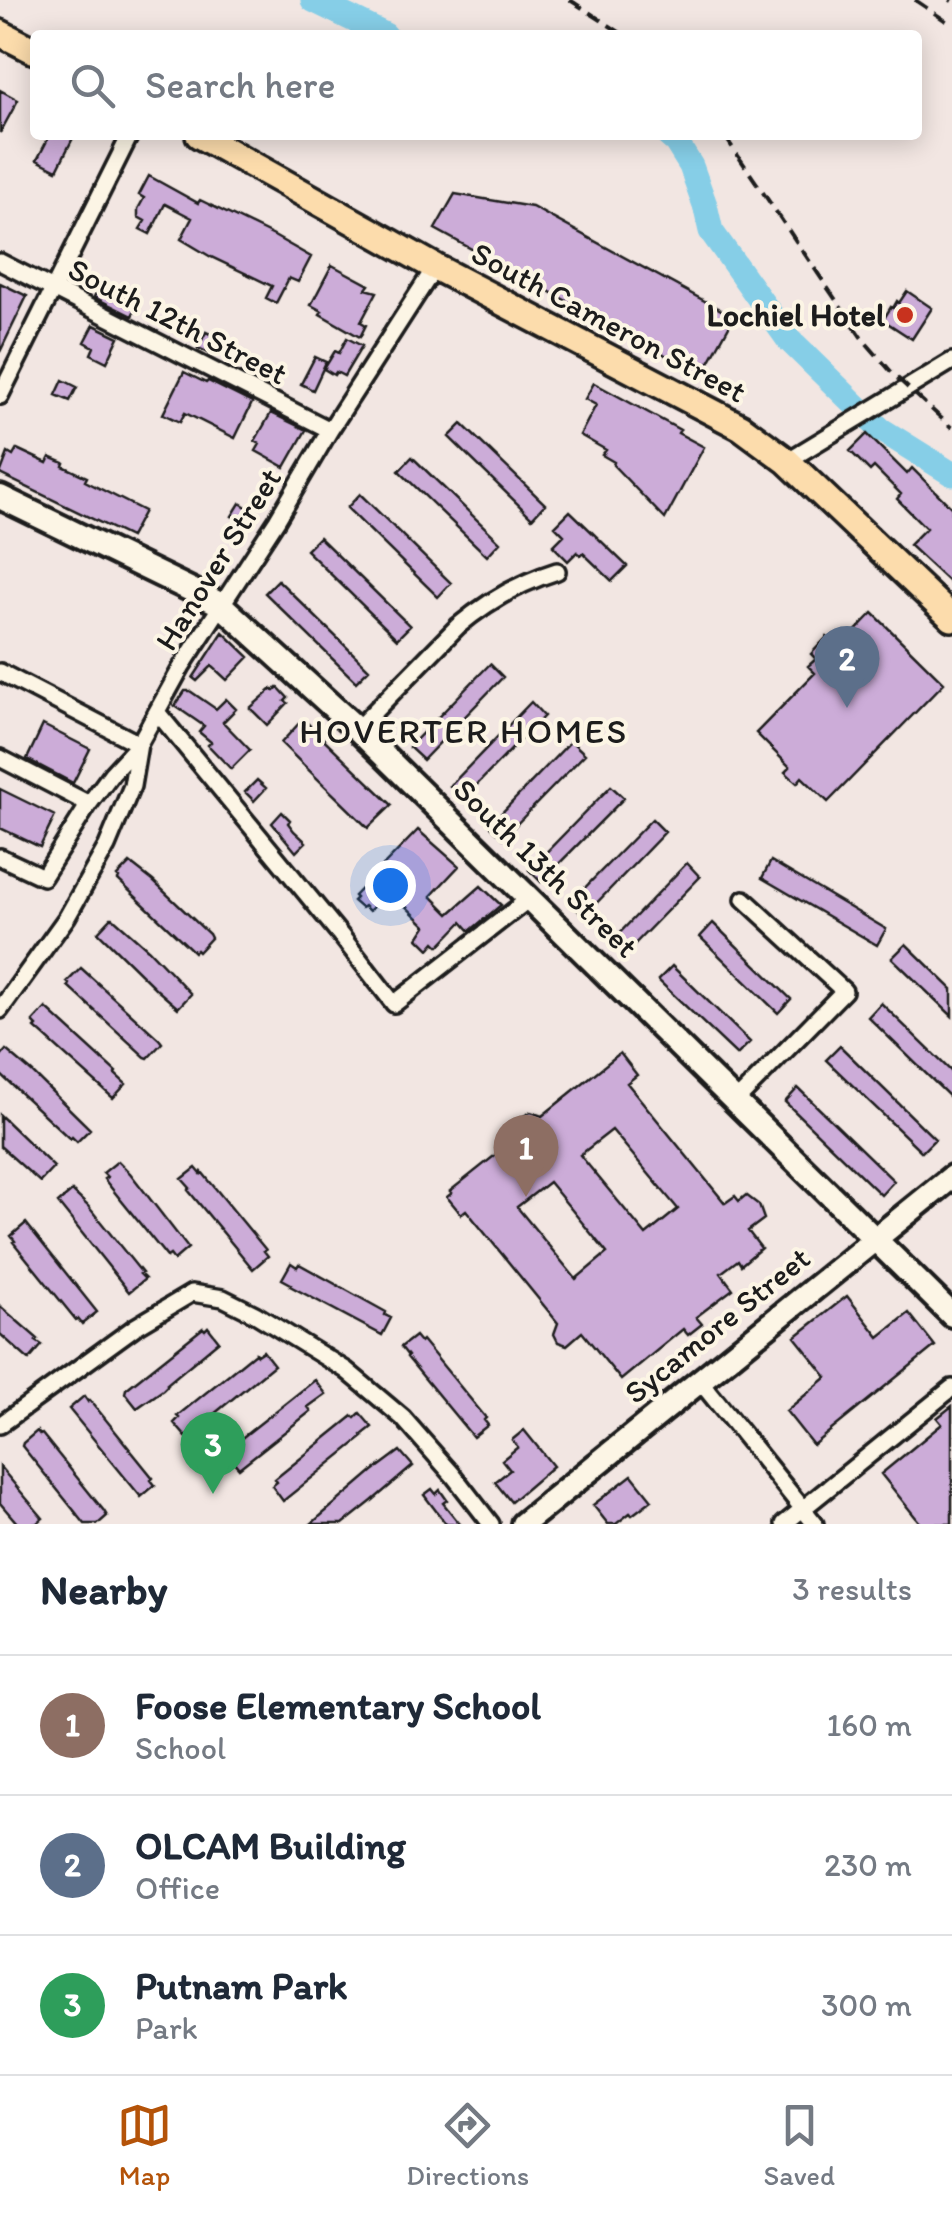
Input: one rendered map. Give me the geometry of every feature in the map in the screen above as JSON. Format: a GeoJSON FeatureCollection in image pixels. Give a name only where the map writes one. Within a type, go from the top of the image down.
{"type":"FeatureCollection","features":[{"type":"Feature","properties":{"kind":"main road"},"geometry":{"type":"LineString","coordinates":[[0,33],[30,48]]}},
{"type":"Feature","properties":{"kind":"main road","name":"South Cameron Street"},"geometry":{"type":"LineString","coordinates":[[207,140],[435,267],[741,427],[787,461],[952,618]]}},
{"type":"Feature","properties":{"kind":"street"},"geometry":{"type":"LineString","coordinates":[[0,396],[128,140]]}},
{"type":"Feature","properties":{"kind":"street","name":"South 12th Street"},"geometry":{"type":"LineString","coordinates":[[0,262],[330,430]]}},
{"type":"Feature","properties":{"kind":"street","name":"Hanover Street"},"geometry":{"type":"LineString","coordinates":[[0,857],[43,877],[112,773],[140,744],[220,604],[435,267]]}},
{"type":"Feature","properties":{"kind":"street"},"geometry":{"type":"LineString","coordinates":[[787,461],[952,362]]}},
{"type":"Feature","properties":{"kind":"street","name":"South 13th Street"},"geometry":{"type":"LineString","coordinates":[[0,496],[220,604],[357,729],[952,1315]]}},
{"type":"Feature","properties":{"kind":"street"},"geometry":{"type":"LineString","coordinates":[[357,729],[475,611],[529,580],[557,571]]}},
{"type":"Feature","properties":{"kind":"street"},"geometry":{"type":"LineString","coordinates":[[0,672],[140,744],[132,786],[107,846],[67,917],[0,1010]]}},
{"type":"Feature","properties":{"kind":"street"},"geometry":{"type":"LineString","coordinates":[[157,712],[394,1004],[530,898]]}},
{"type":"Feature","properties":{"kind":"street"},"geometry":{"type":"LineString","coordinates":[[0,758],[90,804]]}},
{"type":"Feature","properties":{"kind":"street"},"geometry":{"type":"LineString","coordinates":[[736,1101],[844,992],[744,899]]}},
{"type":"Feature","properties":{"kind":"street","name":"Sycamore Street"},"geometry":{"type":"LineString","coordinates":[[523,1524],[952,1177]]}},
{"type":"Feature","properties":{"kind":"street"},"geometry":{"type":"LineString","coordinates":[[0,1425],[135,1327],[192,1293],[223,1298],[346,1370],[403,1418],[454,1475],[490,1524]]}},
{"type":"Feature","properties":{"kind":"street"},"geometry":{"type":"LineString","coordinates":[[700,1381],[815,1524]]}},
{"type":"Feature","properties":{"kind":"street"},"geometry":{"type":"LineString","coordinates":[[784,1524],[952,1388]]}},
{"type":"Feature","properties":{"kind":"building"},"geometry":{"type":"Polygon","coordinates":[[[0,90],[18,100],[0,133],[0,90]]]}},
{"type":"Feature","properties":{"kind":"building"},"geometry":{"type":"Polygon","coordinates":[[[47,140],[72,140],[57,170],[37,160],[47,140]]]}},
{"type":"Feature","properties":{"kind":"building"},"geometry":{"type":"Polygon","coordinates":[[[149,176],[311,257],[298,282],[289,278],[276,303],[266,298],[272,286],[181,239],[192,218],[165,204],[150,234],[140,229],[145,221],[138,217],[144,198],[139,195],[149,176]]]}},
{"type":"Feature","properties":{"kind":"building"},"geometry":{"type":"Polygon","coordinates":[[[455,194],[532,207],[734,317],[702,375],[435,229],[455,194]]]}},
{"type":"Feature","properties":{"kind":"building"},"geometry":{"type":"Polygon","coordinates":[[[332,265],[369,285],[366,289],[377,292],[361,322],[366,325],[360,337],[311,305],[332,265]]]}},
{"type":"Feature","properties":{"kind":"building"},"geometry":{"type":"Polygon","coordinates":[[[0,283],[27,296],[0,352],[0,283]]]}},
{"type":"Feature","properties":{"kind":"building"},"geometry":{"type":"Polygon","coordinates":[[[100,285],[138,303],[132,316],[94,297],[100,285]]]}},
{"type":"Feature","properties":{"kind":"building","name":"Lochiel Hotel"},"geometry":{"type":"Polygon","coordinates":[[[907,291],[932,308],[912,339],[883,320],[907,291]]]}},
{"type":"Feature","properties":{"kind":"building"},"geometry":{"type":"Polygon","coordinates":[[[94,325],[119,337],[107,362],[91,354],[94,347],[85,342],[94,325]]]}},
{"type":"Feature","properties":{"kind":"building"},"geometry":{"type":"Polygon","coordinates":[[[206,332],[221,339],[213,355],[198,348],[206,332]]]}},
{"type":"Feature","properties":{"kind":"building"},"geometry":{"type":"Polygon","coordinates":[[[347,338],[362,346],[344,376],[336,372],[334,375],[324,369],[347,338]]]}},
{"type":"Feature","properties":{"kind":"building"},"geometry":{"type":"Polygon","coordinates":[[[315,357],[326,362],[313,390],[301,384],[315,357]]]}},
{"type":"Feature","properties":{"kind":"building"},"geometry":{"type":"Polygon","coordinates":[[[184,372],[252,403],[235,438],[185,413],[180,422],[163,414],[184,372]]]}},
{"type":"Feature","properties":{"kind":"building"},"geometry":{"type":"Polygon","coordinates":[[[63,380],[77,387],[70,401],[56,395],[63,380]]]}},
{"type":"Feature","properties":{"kind":"building"},"geometry":{"type":"Polygon","coordinates":[[[594,383],[704,447],[665,519],[614,462],[602,455],[606,450],[580,435],[596,405],[585,399],[594,383]]]}},
{"type":"Feature","properties":{"kind":"building"},"geometry":{"type":"Polygon","coordinates":[[[271,413],[306,430],[285,467],[256,451],[260,444],[255,441],[271,413]]]}},
{"type":"Feature","properties":{"kind":"building"},"geometry":{"type":"Polygon","coordinates":[[[462,424],[545,504],[532,518],[449,437],[462,424]]]}},
{"type":"Feature","properties":{"kind":"building"},"geometry":{"type":"Polygon","coordinates":[[[867,434],[907,474],[912,468],[952,508],[952,585],[909,545],[926,528],[897,499],[901,494],[874,467],[870,471],[850,451],[867,434]]]}},
{"type":"Feature","properties":{"kind":"building"},"geometry":{"type":"Polygon","coordinates":[[[17,449],[47,463],[50,457],[64,463],[63,466],[87,477],[85,481],[144,511],[130,537],[0,474],[8,453],[13,456],[17,449]]]}},
{"type":"Feature","properties":{"kind":"building"},"geometry":{"type":"Polygon","coordinates":[[[412,457],[500,542],[487,556],[399,471],[412,457]]]}},
{"type":"Feature","properties":{"kind":"building"},"geometry":{"type":"Polygon","coordinates":[[[360,494],[451,583],[438,597],[347,508],[360,494]]]}},
{"type":"Feature","properties":{"kind":"building"},"geometry":{"type":"Polygon","coordinates":[[[240,503],[256,513],[248,526],[232,516],[240,503]]]}},
{"type":"Feature","properties":{"kind":"building"},"geometry":{"type":"Polygon","coordinates":[[[570,511],[627,566],[612,581],[583,553],[577,552],[568,561],[553,546],[564,535],[555,526],[570,511]]]}},
{"type":"Feature","properties":{"kind":"building"},"geometry":{"type":"Polygon","coordinates":[[[319,537],[410,626],[397,639],[306,550],[319,537]]]}},
{"type":"Feature","properties":{"kind":"building"},"geometry":{"type":"Polygon","coordinates":[[[278,580],[369,669],[356,682],[265,593],[278,580]]]}},
{"type":"Feature","properties":{"kind":"building"},"geometry":{"type":"Polygon","coordinates":[[[873,613],[944,683],[828,802],[802,777],[797,783],[785,772],[790,767],[756,733],[815,673],[808,666],[816,659],[811,654],[827,637],[839,648],[873,613]]]}},
{"type":"Feature","properties":{"kind":"building"},"geometry":{"type":"Polygon","coordinates":[[[223,632],[249,657],[227,680],[212,666],[197,681],[193,678],[223,632]]]}},
{"type":"Feature","properties":{"kind":"building"},"geometry":{"type":"Polygon","coordinates":[[[490,664],[503,677],[423,760],[409,747],[490,664]]]}},
{"type":"Feature","properties":{"kind":"building"},"geometry":{"type":"Polygon","coordinates":[[[278,687],[288,703],[267,725],[250,708],[278,687]]]}},
{"type":"Feature","properties":{"kind":"building"},"geometry":{"type":"Polygon","coordinates":[[[185,691],[216,709],[226,699],[236,709],[223,722],[250,750],[231,769],[199,732],[204,726],[175,706],[185,691]]]}},
{"type":"Feature","properties":{"kind":"building"},"geometry":{"type":"Polygon","coordinates":[[[531,702],[544,716],[463,799],[450,786],[531,702]]]}},
{"type":"Feature","properties":{"kind":"building"},"geometry":{"type":"Polygon","coordinates":[[[303,719],[392,805],[368,828],[281,743],[303,719]]]}},
{"type":"Feature","properties":{"kind":"building"},"geometry":{"type":"Polygon","coordinates":[[[43,725],[90,749],[73,783],[27,759],[43,725]]]}},
{"type":"Feature","properties":{"kind":"building"},"geometry":{"type":"Polygon","coordinates":[[[571,741],[585,754],[503,838],[490,825],[571,741]]]}},
{"type":"Feature","properties":{"kind":"building"},"geometry":{"type":"Polygon","coordinates":[[[257,780],[266,788],[254,801],[245,792],[257,780]]]}},
{"type":"Feature","properties":{"kind":"building"},"geometry":{"type":"Polygon","coordinates":[[[611,786],[624,798],[541,882],[529,870],[611,786]]]}},
{"type":"Feature","properties":{"kind":"building"},"geometry":{"type":"Polygon","coordinates":[[[0,789],[55,816],[40,847],[0,828],[0,789]]]}},
{"type":"Feature","properties":{"kind":"building"},"geometry":{"type":"Polygon","coordinates":[[[282,812],[306,842],[296,852],[272,823],[282,812]]]}},
{"type":"Feature","properties":{"kind":"building"},"geometry":{"type":"Polygon","coordinates":[[[652,819],[665,832],[584,916],[570,903],[652,819]]]}},
{"type":"Feature","properties":{"kind":"building"},"geometry":{"type":"Polygon","coordinates":[[[418,830],[459,866],[431,896],[449,914],[481,886],[501,905],[470,931],[462,922],[439,946],[435,942],[429,949],[418,938],[426,926],[390,891],[369,911],[353,901],[418,830]]]}},
{"type":"Feature","properties":{"kind":"building"},"geometry":{"type":"Polygon","coordinates":[[[771,861],[886,929],[877,945],[762,878],[771,861]]]}},
{"type":"Feature","properties":{"kind":"building"},"geometry":{"type":"Polygon","coordinates":[[[130,863],[209,934],[211,938],[198,952],[118,880],[117,876],[130,863]]]}},
{"type":"Feature","properties":{"kind":"building"},"geometry":{"type":"Polygon","coordinates":[[[687,863],[700,877],[624,955],[611,942],[687,863]]]}},
{"type":"Feature","properties":{"kind":"building"},"geometry":{"type":"Polygon","coordinates":[[[111,918],[191,994],[178,1008],[98,932],[111,918]]]}},
{"type":"Feature","properties":{"kind":"building"},"geometry":{"type":"Polygon","coordinates":[[[713,923],[791,999],[778,1013],[700,937],[713,923]]]}},
{"type":"Feature","properties":{"kind":"building"},"geometry":{"type":"Polygon","coordinates":[[[906,944],[952,989],[952,1016],[892,958],[906,944]]]}},
{"type":"Feature","properties":{"kind":"building"},"geometry":{"type":"Polygon","coordinates":[[[672,966],[750,1042],[737,1055],[658,980],[672,966]]]}},
{"type":"Feature","properties":{"kind":"building"},"geometry":{"type":"Polygon","coordinates":[[[81,968],[162,1043],[148,1058],[68,986],[67,982],[81,968]]]}},
{"type":"Feature","properties":{"kind":"building"},"geometry":{"type":"Polygon","coordinates":[[[881,1003],[952,1072],[952,1099],[868,1017],[881,1003]]]}},
{"type":"Feature","properties":{"kind":"building"},"geometry":{"type":"Polygon","coordinates":[[[46,1008],[126,1084],[113,1098],[35,1028],[33,1022],[46,1008]]]}},
{"type":"Feature","properties":{"kind":"building"},"geometry":{"type":"Polygon","coordinates":[[[840,1046],[935,1139],[922,1152],[826,1060],[840,1046]]]}},
{"type":"Feature","properties":{"kind":"building"},"geometry":{"type":"Polygon","coordinates":[[[6,1050],[90,1129],[77,1142],[0,1074],[0,1057],[6,1050]]]}},
{"type":"Feature","properties":{"kind":"building"},"geometry":{"type":"Polygon","coordinates":[[[620,1053],[637,1075],[627,1083],[725,1203],[735,1196],[739,1201],[746,1195],[759,1205],[764,1219],[748,1231],[761,1248],[741,1265],[738,1260],[721,1273],[733,1289],[696,1317],[702,1324],[688,1335],[683,1329],[621,1380],[582,1332],[567,1345],[558,1342],[554,1334],[558,1323],[466,1210],[461,1214],[447,1197],[516,1136],[520,1118],[531,1112],[542,1116],[620,1053]],[[612,1130],[580,1155],[646,1235],[678,1209],[612,1130]],[[549,1182],[517,1207],[576,1279],[607,1253],[549,1182]]]}},
{"type":"Feature","properties":{"kind":"building"},"geometry":{"type":"Polygon","coordinates":[[[798,1088],[894,1181],[881,1195],[785,1102],[798,1088]]]}},
{"type":"Feature","properties":{"kind":"building"},"geometry":{"type":"Polygon","coordinates":[[[0,1115],[54,1167],[40,1182],[0,1146],[0,1115]]]}},
{"type":"Feature","properties":{"kind":"building"},"geometry":{"type":"Polygon","coordinates":[[[118,1161],[188,1248],[174,1260],[170,1255],[167,1257],[104,1179],[107,1177],[103,1173],[118,1161]]]}},
{"type":"Feature","properties":{"kind":"building"},"geometry":{"type":"Polygon","coordinates":[[[196,1168],[266,1250],[268,1256],[253,1269],[188,1190],[182,1179],[196,1168]]]}},
{"type":"Feature","properties":{"kind":"building"},"geometry":{"type":"Polygon","coordinates":[[[72,1191],[142,1273],[145,1279],[129,1292],[58,1203],[72,1191]]]}},
{"type":"Feature","properties":{"kind":"building"},"geometry":{"type":"Polygon","coordinates":[[[26,1223],[97,1312],[82,1324],[13,1242],[11,1236],[26,1223]]]}},
{"type":"Feature","properties":{"kind":"building"},"geometry":{"type":"Polygon","coordinates":[[[291,1263],[386,1312],[391,1318],[382,1335],[290,1286],[282,1279],[291,1263]]]}},
{"type":"Feature","properties":{"kind":"building"},"geometry":{"type":"Polygon","coordinates":[[[847,1296],[879,1337],[909,1313],[935,1346],[813,1445],[786,1411],[827,1377],[795,1337],[847,1296]]]}},
{"type":"Feature","properties":{"kind":"building"},"geometry":{"type":"Polygon","coordinates":[[[0,1306],[42,1345],[29,1360],[0,1334],[0,1306]]]}},
{"type":"Feature","properties":{"kind":"building"},"geometry":{"type":"Polygon","coordinates":[[[208,1327],[219,1341],[137,1408],[126,1389],[208,1327]]]}},
{"type":"Feature","properties":{"kind":"building"},"geometry":{"type":"Polygon","coordinates":[[[415,1336],[486,1418],[488,1425],[473,1437],[401,1347],[415,1336]]]}},
{"type":"Feature","properties":{"kind":"building"},"geometry":{"type":"Polygon","coordinates":[[[263,1351],[274,1365],[186,1437],[174,1423],[177,1416],[255,1353],[263,1351]]]}},
{"type":"Feature","properties":{"kind":"building"},"geometry":{"type":"Polygon","coordinates":[[[315,1380],[326,1394],[308,1407],[311,1411],[239,1468],[226,1453],[315,1380]]]}},
{"type":"Feature","properties":{"kind":"building"},"geometry":{"type":"Polygon","coordinates":[[[84,1396],[153,1478],[155,1485],[141,1497],[69,1409],[84,1396]]]}},
{"type":"Feature","properties":{"kind":"building"},"geometry":{"type":"Polygon","coordinates":[[[952,1406],[952,1524],[921,1524],[881,1474],[942,1424],[937,1418],[952,1406]]]}},
{"type":"Feature","properties":{"kind":"building"},"geometry":{"type":"Polygon","coordinates":[[[360,1413],[372,1427],[283,1501],[272,1486],[277,1482],[275,1479],[360,1413]]]}},
{"type":"Feature","properties":{"kind":"building"},"geometry":{"type":"Polygon","coordinates":[[[524,1430],[553,1466],[511,1502],[495,1482],[510,1470],[502,1460],[518,1447],[512,1440],[524,1430]]]}},
{"type":"Feature","properties":{"kind":"building"},"geometry":{"type":"Polygon","coordinates":[[[37,1431],[104,1511],[107,1516],[98,1524],[85,1524],[22,1446],[37,1431]]]}},
{"type":"Feature","properties":{"kind":"building"},"geometry":{"type":"Polygon","coordinates":[[[400,1451],[413,1466],[372,1501],[343,1524],[311,1524],[373,1471],[400,1451]]]}},
{"type":"Feature","properties":{"kind":"building"},"geometry":{"type":"Polygon","coordinates":[[[0,1467],[43,1518],[36,1524],[18,1524],[0,1503],[0,1467]]]}},
{"type":"Feature","properties":{"kind":"building"},"geometry":{"type":"Polygon","coordinates":[[[632,1475],[652,1500],[616,1524],[608,1524],[593,1505],[632,1475]]]}},
{"type":"Feature","properties":{"kind":"building"},"geometry":{"type":"Polygon","coordinates":[[[432,1489],[436,1494],[440,1490],[447,1500],[443,1503],[460,1524],[446,1524],[424,1495],[432,1489]]]}},
{"type":"Feature","properties":{"kind":"waterway"},"geometry":{"type":"LineString","coordinates":[[313,0],[375,30]]}},
{"type":"Feature","properties":{"kind":"waterway"},"geometry":{"type":"LineString","coordinates":[[674,140],[691,166],[711,231],[788,339],[880,429],[952,474]]}},
{"type":"Feature","properties":{"kind":"railway"},"geometry":{"type":"LineString","coordinates":[[570,0],[616,30]]}},
{"type":"Feature","properties":{"kind":"railway"},"geometry":{"type":"LineString","coordinates":[[915,0],[952,25]]}},
{"type":"Feature","properties":{"kind":"railway"},"geometry":{"type":"LineString","coordinates":[[727,140],[861,337],[894,375],[952,428]]}},
{"type":"Feature","properties":{"kind":"place","name":"Lochiel Hotel"},"geometry":{"type":"Point","coordinates":[905,315]}},
{"type":"Feature","properties":{"kind":"place","name":"OLCAM Building"},"geometry":{"type":"Point","coordinates":[847,708]}},
{"type":"Feature","properties":{"kind":"place","name":"Foose Elementary School"},"geometry":{"type":"Point","coordinates":[526,1197]}},
{"type":"Feature","properties":{"kind":"place","name":"Putnam Park"},"geometry":{"type":"Point","coordinates":[213,1494]}},
{"type":"Feature","properties":{"kind":"district","name":"HOVERTER HOMES"},"geometry":{"type":"Point","coordinates":[464,731]}}]}
